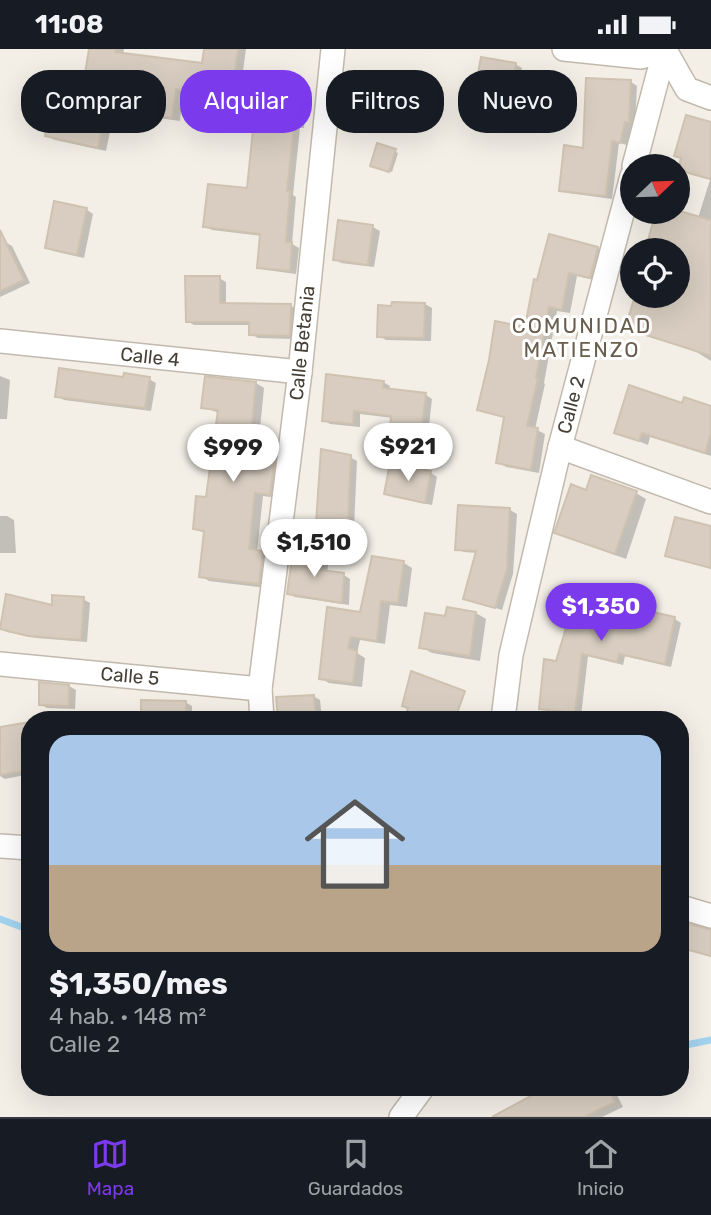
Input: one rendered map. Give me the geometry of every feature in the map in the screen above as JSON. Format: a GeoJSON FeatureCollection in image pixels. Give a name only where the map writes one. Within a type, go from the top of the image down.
{"type":"FeatureCollection","features":[{"type":"Feature","properties":{"kind":"street","name":"Calle Betania"},"geometry":{"type":"LineString","coordinates":[[261,711],[260,688],[300,372],[333,49]]}},
{"type":"Feature","properties":{"kind":"street"},"geometry":{"type":"LineString","coordinates":[[564,49],[641,58],[665,50]]}},
{"type":"Feature","properties":{"kind":"street"},"geometry":{"type":"LineString","coordinates":[[665,50],[687,89],[711,98]]}},
{"type":"Feature","properties":{"kind":"street"},"geometry":{"type":"LineString","coordinates":[[637,154],[665,50]]}},
{"type":"Feature","properties":{"kind":"street","name":"Calle 2"},"geometry":{"type":"LineString","coordinates":[[504,711],[511,655],[559,447],[620,221]]}},
{"type":"Feature","properties":{"kind":"street","name":"Calle 4"},"geometry":{"type":"LineString","coordinates":[[0,341],[300,372]]}},
{"type":"Feature","properties":{"kind":"street"},"geometry":{"type":"LineString","coordinates":[[559,447],[711,502]]}},
{"type":"Feature","properties":{"kind":"street","name":"Calle 5"},"geometry":{"type":"LineString","coordinates":[[0,664],[260,688]]}},
{"type":"Feature","properties":{"kind":"street"},"geometry":{"type":"LineString","coordinates":[[0,846],[21,847]]}},
{"type":"Feature","properties":{"kind":"street"},"geometry":{"type":"LineString","coordinates":[[689,909],[711,916]]}},
{"type":"Feature","properties":{"kind":"street"},"geometry":{"type":"LineString","coordinates":[[401,1117],[416,1096]]}},
{"type":"Feature","properties":{"kind":"building"},"geometry":{"type":"Polygon","coordinates":[[[89,49],[115,49],[115,52],[202,63],[204,49],[238,49],[235,70],[180,70],[180,90],[176,89],[172,118],[166,117],[166,70],[86,70],[89,49]]]}},
{"type":"Feature","properties":{"kind":"building"},"geometry":{"type":"Polygon","coordinates":[[[481,57],[516,63],[515,70],[479,70],[481,57]]]}},
{"type":"Feature","properties":{"kind":"building"},"geometry":{"type":"Polygon","coordinates":[[[586,78],[631,80],[629,122],[625,122],[620,143],[612,141],[606,196],[559,191],[564,145],[583,148],[586,78]]]}},
{"type":"Feature","properties":{"kind":"building"},"geometry":{"type":"Polygon","coordinates":[[[686,115],[711,122],[711,179],[690,173],[690,154],[675,154],[686,115]]]}},
{"type":"Feature","properties":{"kind":"building"},"geometry":{"type":"Polygon","coordinates":[[[46,133],[101,133],[98,148],[45,136],[46,133]]]}},
{"type":"Feature","properties":{"kind":"building"},"geometry":{"type":"Polygon","coordinates":[[[253,133],[293,133],[287,191],[290,191],[286,242],[292,242],[290,271],[257,268],[260,234],[203,227],[208,184],[247,188],[253,133]]]}},
{"type":"Feature","properties":{"kind":"building"},"geometry":{"type":"Polygon","coordinates":[[[377,143],[396,149],[389,172],[370,166],[377,143]]]}},
{"type":"Feature","properties":{"kind":"building"},"geometry":{"type":"Polygon","coordinates":[[[54,201],[87,208],[77,255],[45,248],[54,201]]]}},
{"type":"Feature","properties":{"kind":"building"},"geometry":{"type":"Polygon","coordinates":[[[690,214],[711,220],[711,356],[625,328],[631,308],[690,308],[690,238],[649,238],[653,224],[690,224],[690,214]]]}},
{"type":"Feature","properties":{"kind":"building"},"geometry":{"type":"Polygon","coordinates":[[[338,220],[373,225],[368,265],[333,260],[338,220]]]}},
{"type":"Feature","properties":{"kind":"building"},"geometry":{"type":"Polygon","coordinates":[[[0,230],[24,280],[0,291],[0,230]]]}},
{"type":"Feature","properties":{"kind":"building"},"geometry":{"type":"Polygon","coordinates":[[[549,234],[598,247],[590,278],[569,273],[562,310],[549,307],[527,426],[538,428],[531,470],[496,463],[504,417],[477,410],[495,321],[525,327],[534,279],[537,280],[549,234]]]}},
{"type":"Feature","properties":{"kind":"building"},"geometry":{"type":"Polygon","coordinates":[[[185,276],[220,276],[220,303],[291,304],[290,336],[249,335],[249,322],[186,322],[185,276]]]}},
{"type":"Feature","properties":{"kind":"building"},"geometry":{"type":"Polygon","coordinates":[[[392,302],[425,303],[424,338],[377,337],[378,305],[391,306],[392,302]]]}},
{"type":"Feature","properties":{"kind":"building"},"geometry":{"type":"Polygon","coordinates":[[[59,368],[123,377],[124,373],[150,377],[145,408],[55,397],[59,368]]]}},
{"type":"Feature","properties":{"kind":"building"},"geometry":{"type":"Polygon","coordinates":[[[326,374],[384,381],[383,388],[426,393],[421,433],[390,429],[391,416],[354,411],[353,424],[322,421],[326,374]]]}},
{"type":"Feature","properties":{"kind":"building"},"geometry":{"type":"Polygon","coordinates":[[[205,376],[256,382],[251,436],[277,441],[270,495],[255,493],[249,549],[263,551],[259,584],[199,577],[204,531],[193,529],[196,496],[206,497],[218,410],[201,408],[205,376]]]}},
{"type":"Feature","properties":{"kind":"building"},"geometry":{"type":"Polygon","coordinates":[[[629,385],[682,403],[684,397],[711,406],[711,433],[705,453],[642,433],[639,441],[614,433],[629,385]]]}},
{"type":"Feature","properties":{"kind":"building"},"geometry":{"type":"Polygon","coordinates":[[[321,449],[351,455],[348,525],[316,523],[321,449]]]}},
{"type":"Feature","properties":{"kind":"building"},"geometry":{"type":"Polygon","coordinates":[[[390,463],[431,471],[425,503],[384,494],[390,463]]]}},
{"type":"Feature","properties":{"kind":"building"},"geometry":{"type":"Polygon","coordinates":[[[591,475],[637,491],[615,554],[554,533],[571,484],[586,490],[591,475]]]}},
{"type":"Feature","properties":{"kind":"building"},"geometry":{"type":"Polygon","coordinates":[[[458,505],[510,508],[507,569],[495,608],[463,599],[476,551],[455,550],[458,505]]]}},
{"type":"Feature","properties":{"kind":"building"},"geometry":{"type":"Polygon","coordinates":[[[675,517],[711,526],[711,568],[665,556],[675,517]]]}},
{"type":"Feature","properties":{"kind":"building"},"geometry":{"type":"Polygon","coordinates":[[[293,551],[322,555],[320,570],[344,573],[342,603],[287,594],[293,551]]]}},
{"type":"Feature","properties":{"kind":"building"},"geometry":{"type":"Polygon","coordinates":[[[372,556],[404,561],[398,603],[381,601],[377,641],[351,637],[348,648],[357,651],[353,683],[319,679],[327,607],[360,612],[372,556]]]}},
{"type":"Feature","properties":{"kind":"building"},"geometry":{"type":"Polygon","coordinates":[[[609,584],[630,589],[627,606],[675,617],[665,664],[619,654],[617,662],[582,654],[575,711],[539,709],[544,659],[556,661],[569,618],[557,614],[562,596],[603,609],[609,584]]]}},
{"type":"Feature","properties":{"kind":"building"},"geometry":{"type":"Polygon","coordinates":[[[6,594],[52,605],[52,595],[84,597],[81,640],[28,636],[0,629],[6,594]]]}},
{"type":"Feature","properties":{"kind":"building"},"geometry":{"type":"Polygon","coordinates":[[[447,607],[476,612],[470,656],[419,648],[425,613],[445,616],[447,607]]]}},
{"type":"Feature","properties":{"kind":"building"},"geometry":{"type":"Polygon","coordinates":[[[411,671],[465,691],[458,711],[407,711],[408,708],[402,706],[411,671]]]}},
{"type":"Feature","properties":{"kind":"building"},"geometry":{"type":"Polygon","coordinates":[[[39,682],[69,685],[69,706],[39,705],[39,682]]]}},
{"type":"Feature","properties":{"kind":"building"},"geometry":{"type":"Polygon","coordinates":[[[314,695],[315,711],[277,711],[276,697],[314,695]]]}},
{"type":"Feature","properties":{"kind":"building"},"geometry":{"type":"Polygon","coordinates":[[[141,700],[186,701],[186,711],[141,711],[141,700]]]}},
{"type":"Feature","properties":{"kind":"building"},"geometry":{"type":"Polygon","coordinates":[[[21,724],[21,772],[0,775],[0,727],[21,724]]]}},
{"type":"Feature","properties":{"kind":"building"},"geometry":{"type":"Polygon","coordinates":[[[689,924],[711,930],[711,956],[689,950],[689,924]]]}},
{"type":"Feature","properties":{"kind":"building"},"geometry":{"type":"Polygon","coordinates":[[[530,1096],[612,1096],[615,1102],[584,1117],[492,1117],[530,1096]]]}},
{"type":"Feature","properties":{"kind":"waterway"},"geometry":{"type":"LineString","coordinates":[[0,919],[21,927]]}},
{"type":"Feature","properties":{"kind":"waterway"},"geometry":{"type":"LineString","coordinates":[[689,1044],[711,1040]]}},
{"type":"Feature","properties":{"kind":"district","name":"COMUNIDAD MATIENZO"},"geometry":{"type":"Point","coordinates":[582,337]}}]}
